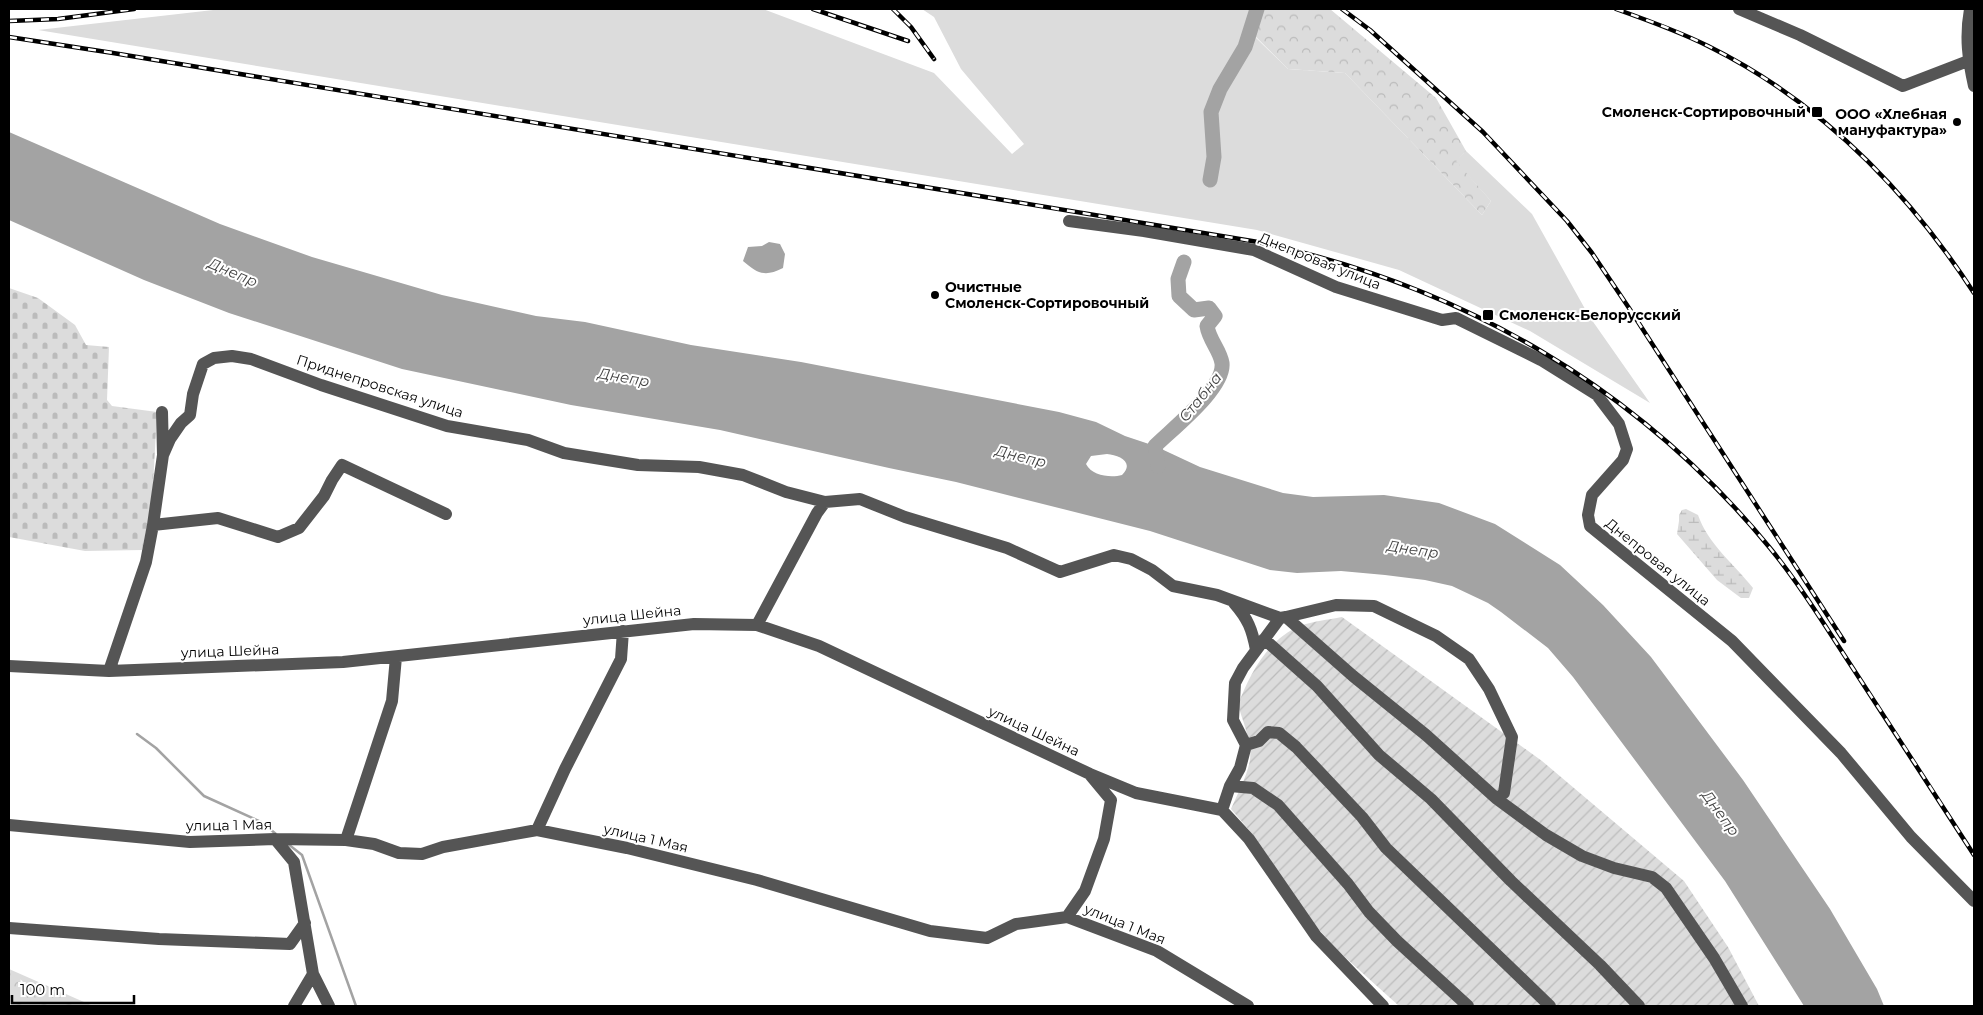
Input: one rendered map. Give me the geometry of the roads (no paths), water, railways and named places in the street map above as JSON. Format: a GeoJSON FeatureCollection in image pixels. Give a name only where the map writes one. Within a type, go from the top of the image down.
{"type":"FeatureCollection","features":[{"type":"Feature","properties":{"kind":"street"},"geometry":{"type":"LineString","coordinates":[[1739,9],[1800,35],[1903,86],[1968,61]]}},
{"type":"Feature","properties":{"kind":"street"},"geometry":{"type":"LineString","coordinates":[[1968,12],[1966,29],[1968,61],[1974,86]]}},
{"type":"Feature","properties":{"kind":"street","name":"Днепровая улица"},"geometry":{"type":"LineString","coordinates":[[1069,221],[1144,231],[1254,250],[1336,287],[1442,320],[1456,318],[1541,360],[1597,395],[1620,424],[1628,449],[1623,460],[1592,495],[1588,515],[1590,526],[1732,641],[1841,753],[1911,837],[1974,901]]}},
{"type":"Feature","properties":{"kind":"street","name":"Приднепровская улица"},"geometry":{"type":"LineString","coordinates":[[163,455],[170,438],[181,423],[190,415],[193,394],[203,364],[214,358],[232,356],[251,359],[321,385],[447,426],[528,440],[564,453],[638,465],[699,467],[743,475],[786,492],[826,502],[860,500],[905,517],[1007,548],[1060,572],[1114,555],[1131,559],[1152,570],[1173,586],[1217,595],[1283,617]]}},
{"type":"Feature","properties":{"kind":"street"},"geometry":{"type":"LineString","coordinates":[[109,671],[146,562],[154,526],[163,455],[162,412]]}},
{"type":"Feature","properties":{"kind":"street"},"geometry":{"type":"LineString","coordinates":[[154,526],[218,518],[278,537],[299,528],[324,496],[342,465],[446,514]]}},
{"type":"Feature","properties":{"kind":"street"},"geometry":{"type":"LineString","coordinates":[[757,625],[817,513],[826,502]]}},
{"type":"Feature","properties":{"kind":"street"},"geometry":{"type":"LineString","coordinates":[[1232,601],[1246,616],[1252,631],[1256,650]]}},
{"type":"Feature","properties":{"kind":"street"},"geometry":{"type":"LineString","coordinates":[[1383,1006],[1316,936],[1249,839],[1222,810],[1230,786],[1240,768],[1246,744],[1233,720],[1235,683],[1243,668],[1283,617],[1336,605],[1374,606],[1436,636],[1469,659],[1490,689],[1512,737],[1504,792],[1497,799]]}},
{"type":"Feature","properties":{"kind":"street"},"geometry":{"type":"LineString","coordinates":[[1283,617],[1426,736],[1497,799],[1546,835],[1582,856],[1614,868],[1652,877],[1666,888],[1714,958],[1742,1006]]}},
{"type":"Feature","properties":{"kind":"street","name":"улица Шейна"},"geometry":{"type":"LineString","coordinates":[[9,666],[109,671],[343,662],[694,624],[757,625],[819,646],[1090,774],[1136,793],[1222,810]]}},
{"type":"Feature","properties":{"kind":"street"},"geometry":{"type":"LineString","coordinates":[[537,830],[565,769],[621,659],[623,631]]}},
{"type":"Feature","properties":{"kind":"street"},"geometry":{"type":"LineString","coordinates":[[1264,639],[1317,686],[1380,755],[1431,799],[1511,881],[1600,965],[1640,1006]]}},
{"type":"Feature","properties":{"kind":"street"},"geometry":{"type":"LineString","coordinates":[[346,840],[392,701],[396,657]]}},
{"type":"Feature","properties":{"kind":"street"},"geometry":{"type":"LineString","coordinates":[[1246,744],[1258,741],[1268,732],[1279,733],[1296,747],[1362,817],[1386,848],[1550,1006]]}},
{"type":"Feature","properties":{"kind":"street"},"geometry":{"type":"LineString","coordinates":[[1067,917],[1085,891],[1104,839],[1111,800],[1090,774]]}},
{"type":"Feature","properties":{"kind":"street"},"geometry":{"type":"LineString","coordinates":[[1230,786],[1253,788],[1278,805],[1397,941],[1468,1006]]}},
{"type":"Feature","properties":{"kind":"street","name":"улица 1 Мая"},"geometry":{"type":"LineString","coordinates":[[9,825],[190,842],[275,839],[346,840],[374,844],[399,853],[422,854],[443,847],[537,830],[627,848],[758,880],[930,931],[987,938],[1016,924],[1067,917],[1157,951],[1248,1006]]}},
{"type":"Feature","properties":{"kind":"street"},"geometry":{"type":"LineString","coordinates":[[275,839],[294,862],[313,974],[329,1006]]}},
{"type":"Feature","properties":{"kind":"street"},"geometry":{"type":"LineString","coordinates":[[9,928],[159,939],[290,944],[304,923]]}},
{"type":"Feature","properties":{"kind":"street"},"geometry":{"type":"LineString","coordinates":[[294,1006],[313,974]]}},
{"type":"Feature","properties":{"kind":"water","name":"Днепр"},"geometry":{"type":"Polygon","coordinates":[[[9,132],[220,224],[312,257],[442,295],[536,316],[585,322],[691,345],[801,362],[1059,412],[1096,422],[1200,467],[1283,493],[1313,497],[1384,495],[1439,503],[1495,524],[1560,565],[1603,605],[1651,657],[1743,780],[1830,909],[1877,989],[1884,1006],[1804,1006],[1725,881],[1573,677],[1548,648],[1501,612],[1488,603],[1452,586],[1425,580],[1341,571],[1297,573],[1270,570],[1150,531],[956,482],[720,430],[571,405],[402,369],[229,313],[144,280],[9,220],[9,132]],[[1112,455],[1091,456],[1086,464],[1097,474],[1122,475],[1126,470],[1126,463],[1124,460],[1112,455]]]}},
{"type":"Feature","properties":{"kind":"water"},"geometry":{"type":"Polygon","coordinates":[[[769,242],[780,244],[785,254],[783,268],[771,273],[762,273],[743,261],[748,247],[762,246],[769,242]]]}},
{"type":"Feature","properties":{"kind":"waterway","name":"Стабна"},"geometry":{"type":"LineString","coordinates":[[1210,180],[1214,157],[1211,112],[1220,89],[1245,47],[1257,9]]}},
{"type":"Feature","properties":{"kind":"waterway","name":"Стабна"},"geometry":{"type":"LineString","coordinates":[[1158,466],[1155,446],[1207,396],[1221,373],[1222,363],[1207,326],[1215,316],[1209,308],[1194,310],[1179,296],[1178,279],[1184,262]]}},
{"type":"Feature","properties":{"kind":"waterway"},"geometry":{"type":"LineString","coordinates":[[137,734],[156,748],[204,796],[261,822],[276,834]]}},
{"type":"Feature","properties":{"kind":"waterway"},"geometry":{"type":"LineString","coordinates":[[288,844],[302,855],[356,1006]]}},
{"type":"Feature","properties":{"kind":"railway"},"geometry":{"type":"LineString","coordinates":[[9,21],[58,19],[134,9]]}},
{"type":"Feature","properties":{"kind":"railway"},"geometry":{"type":"LineString","coordinates":[[813,9],[908,41]]}},
{"type":"Feature","properties":{"kind":"railway"},"geometry":{"type":"LineString","coordinates":[[893,9],[911,27],[934,59]]}},
{"type":"Feature","properties":{"kind":"railway"},"geometry":{"type":"LineString","coordinates":[[1342,9],[1370,30],[1483,132],[1567,221],[1592,253],[1629,308],[1844,641]]}},
{"type":"Feature","properties":{"kind":"railway"},"geometry":{"type":"LineString","coordinates":[[1616,9],[1708,46],[1749,68],[1787,93],[1823,121],[1890,184],[1948,255],[1974,293]]}},
{"type":"Feature","properties":{"kind":"railway"},"geometry":{"type":"LineString","coordinates":[[9,37],[1258,242],[1333,261],[1405,285],[1474,315],[1541,351],[1604,392],[1663,438],[1718,490],[1770,548],[1803,592],[1974,855]]}},
{"type":"Feature","properties":{"kind":"place","name":"Смоленск-Сортировочный"},"geometry":{"type":"Point","coordinates":[1817,112]}},
{"type":"Feature","properties":{"kind":"place","name":"ООО «Хлебная мануфактура»"},"geometry":{"type":"Point","coordinates":[1957,122]}},
{"type":"Feature","properties":{"kind":"place","name":"Очистные Смоленск-Сортировочный"},"geometry":{"type":"Point","coordinates":[935,295]}},
{"type":"Feature","properties":{"kind":"place","name":"Смоленск-Белорусский"},"geometry":{"type":"Point","coordinates":[1488,315]}}]}
